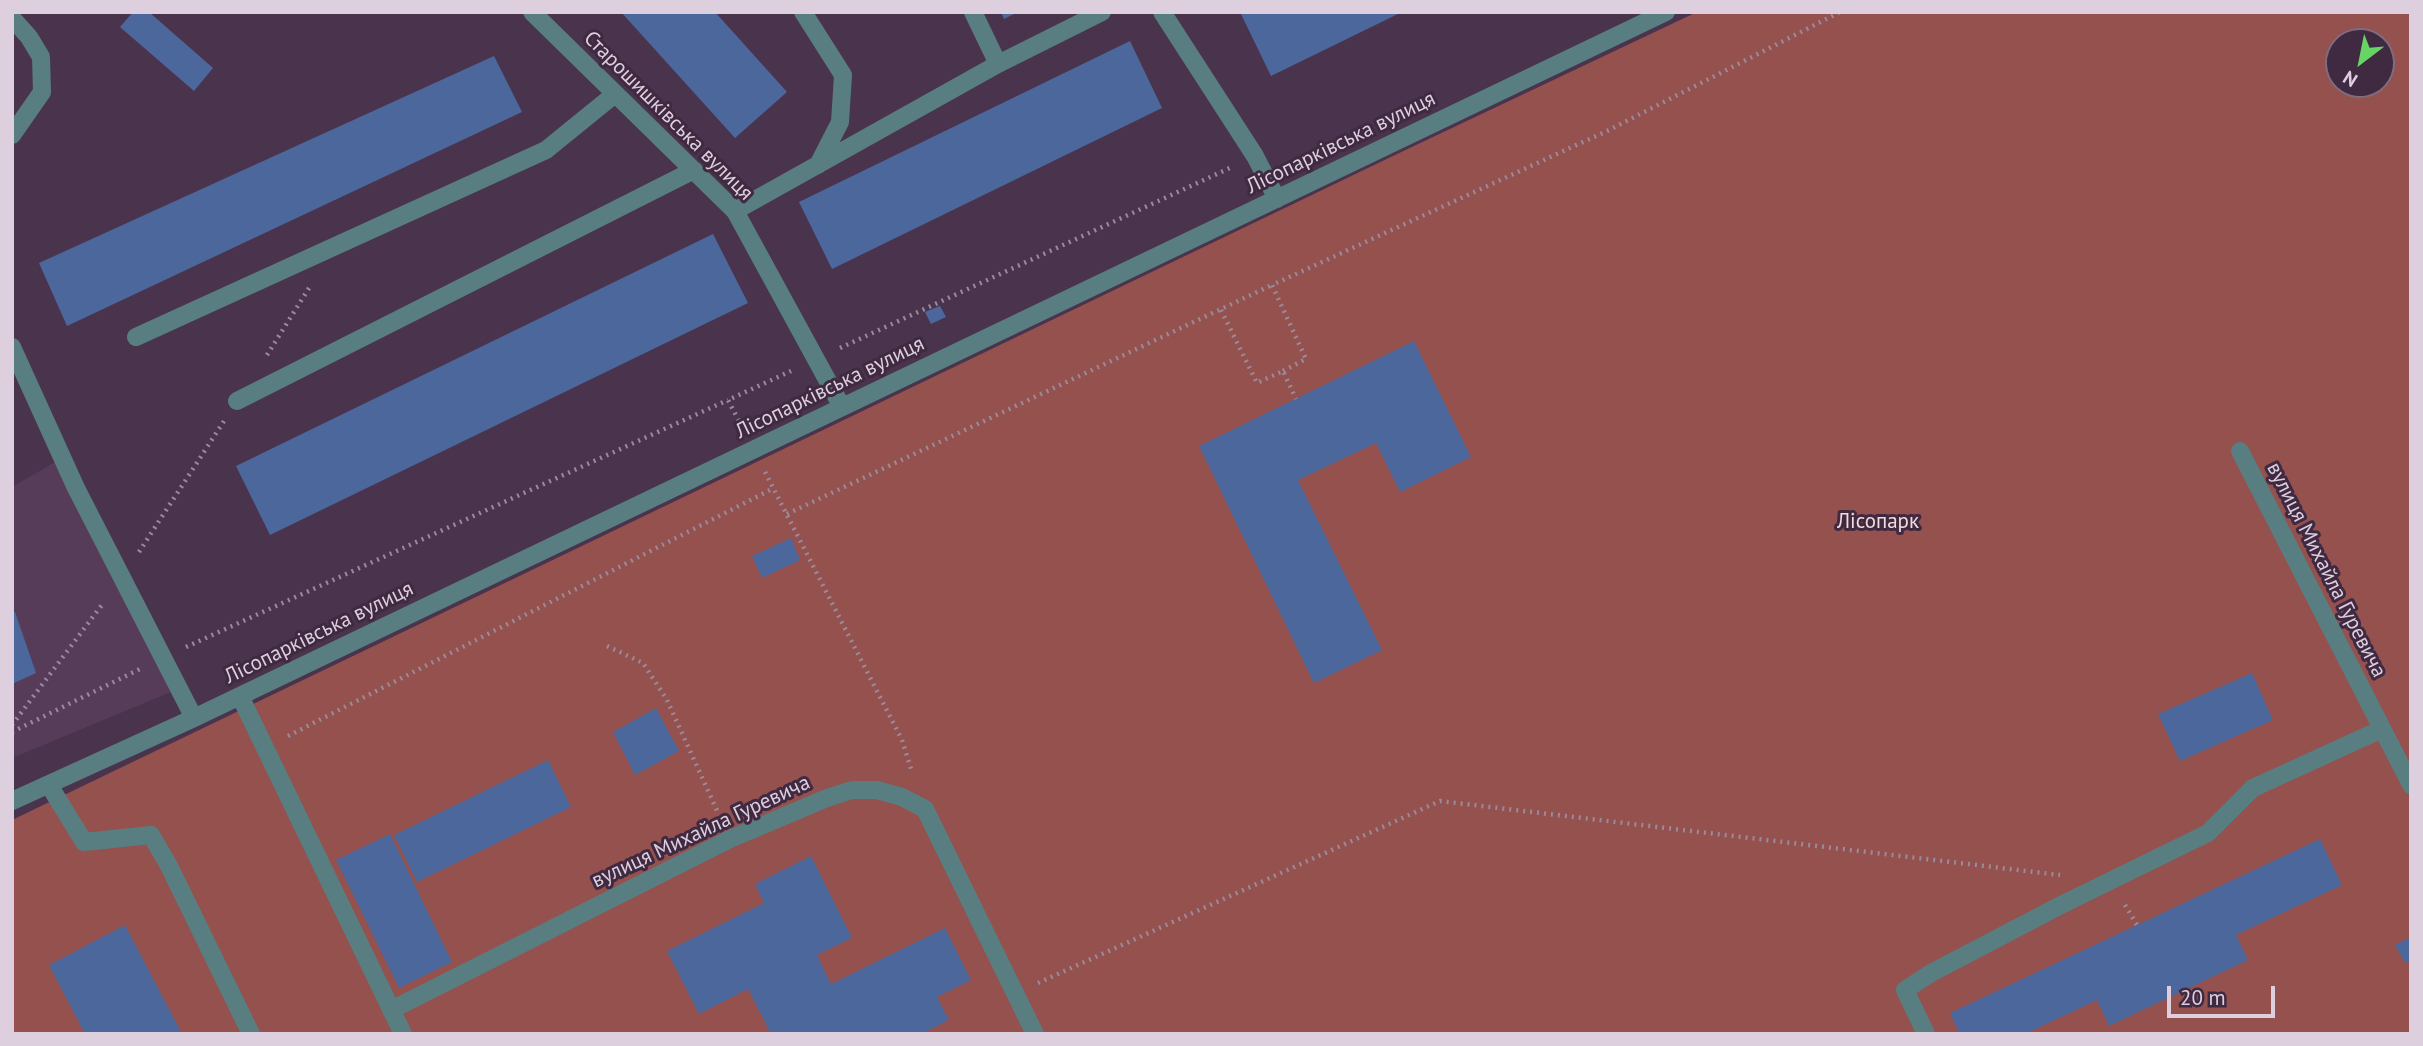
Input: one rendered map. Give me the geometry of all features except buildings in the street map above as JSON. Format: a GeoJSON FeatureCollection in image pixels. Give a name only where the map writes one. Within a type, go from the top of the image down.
{"type":"FeatureCollection","features":[{"type":"Feature","properties":{"kind":"street","name":"Старошишківська вулиця"},"geometry":{"type":"LineString","coordinates":[[531,12],[735,211],[842,407]]}},
{"type":"Feature","properties":{"kind":"street"},"geometry":{"type":"LineString","coordinates":[[803,12],[843,75],[840,122],[818,165]]}},
{"type":"Feature","properties":{"kind":"street"},"geometry":{"type":"LineString","coordinates":[[973,12],[998,64]]}},
{"type":"Feature","properties":{"kind":"street"},"geometry":{"type":"LineString","coordinates":[[735,211],[998,64],[1102,12]]}},
{"type":"Feature","properties":{"kind":"street"},"geometry":{"type":"LineString","coordinates":[[1162,12],[1255,156],[1277,198]]}},
{"type":"Feature","properties":{"kind":"street","name":"Лісопарківська вулиця"},"geometry":{"type":"LineString","coordinates":[[12,801],[194,718],[1666,12]]}},
{"type":"Feature","properties":{"kind":"street"},"geometry":{"type":"LineString","coordinates":[[12,18],[29,37],[41,57],[42,92],[12,135]]}},
{"type":"Feature","properties":{"kind":"street"},"geometry":{"type":"LineString","coordinates":[[136,337],[547,150],[615,94]]}},
{"type":"Feature","properties":{"kind":"street"},"geometry":{"type":"LineString","coordinates":[[237,401],[694,170]]}},
{"type":"Feature","properties":{"kind":"street"},"geometry":{"type":"LineString","coordinates":[[12,347],[76,488],[194,718]]}},
{"type":"Feature","properties":{"kind":"street","name":"вулиця Михайла Гуревича"},"geometry":{"type":"LineString","coordinates":[[2240,451],[2411,785]]}},
{"type":"Feature","properties":{"kind":"street"},"geometry":{"type":"LineString","coordinates":[[240,696],[403,1034]]}},
{"type":"Feature","properties":{"kind":"street"},"geometry":{"type":"LineString","coordinates":[[1926,1034],[1905,990],[1931,973],[2208,833],[2253,788],[2382,729]]}},
{"type":"Feature","properties":{"kind":"street"},"geometry":{"type":"LineString","coordinates":[[49,785],[84,842],[151,835],[169,866],[251,1034]]}},
{"type":"Feature","properties":{"kind":"street","name":"вулиця Михайла Гуревича"},"geometry":{"type":"LineString","coordinates":[[391,1010],[730,839],[827,798],[852,790],[877,790],[902,797],[925,809]]}},
{"type":"Feature","properties":{"kind":"street"},"geometry":{"type":"LineString","coordinates":[[925,809],[1035,1034]]}},
{"type":"Feature","properties":{"kind":"path"},"geometry":{"type":"LineString","coordinates":[[787,514],[1272,285],[1607,131],[1840,12]]}},
{"type":"Feature","properties":{"kind":"path"},"geometry":{"type":"LineString","coordinates":[[12,732],[164,657],[1255,156]]}},
{"type":"Feature","properties":{"kind":"path"},"geometry":{"type":"LineString","coordinates":[[265,356],[336,246]]}},
{"type":"Feature","properties":{"kind":"path"},"geometry":{"type":"LineString","coordinates":[[1221,310],[1257,383],[1283,371],[1306,359],[1272,285]]}},
{"type":"Feature","properties":{"kind":"path"},"geometry":{"type":"LineString","coordinates":[[1283,371],[1296,399]]}},
{"type":"Feature","properties":{"kind":"path"},"geometry":{"type":"LineString","coordinates":[[728,400],[902,740],[925,809]]}},
{"type":"Feature","properties":{"kind":"path"},"geometry":{"type":"LineString","coordinates":[[12,725],[122,578],[237,401]]}},
{"type":"Feature","properties":{"kind":"path"},"geometry":{"type":"LineString","coordinates":[[265,748],[774,488]]}},
{"type":"Feature","properties":{"kind":"path"},"geometry":{"type":"LineString","coordinates":[[607,646],[643,663],[667,700],[730,839]]}},
{"type":"Feature","properties":{"kind":"path"},"geometry":{"type":"LineString","coordinates":[[1015,993],[1440,801],[2111,881],[2137,925]]}},
{"type":"Feature","properties":{"kind":"shaded area"},"geometry":{"type":"Polygon","coordinates":[[[57,461],[171,692],[12,758],[12,487],[57,461]]]}},
{"type":"Feature","properties":{"kind":"green space","name":"Лісопарк"},"geometry":{"type":"Polygon","coordinates":[[[1697,12],[2411,12],[2411,1034],[12,1034],[12,820],[1697,12]]]}}]}
